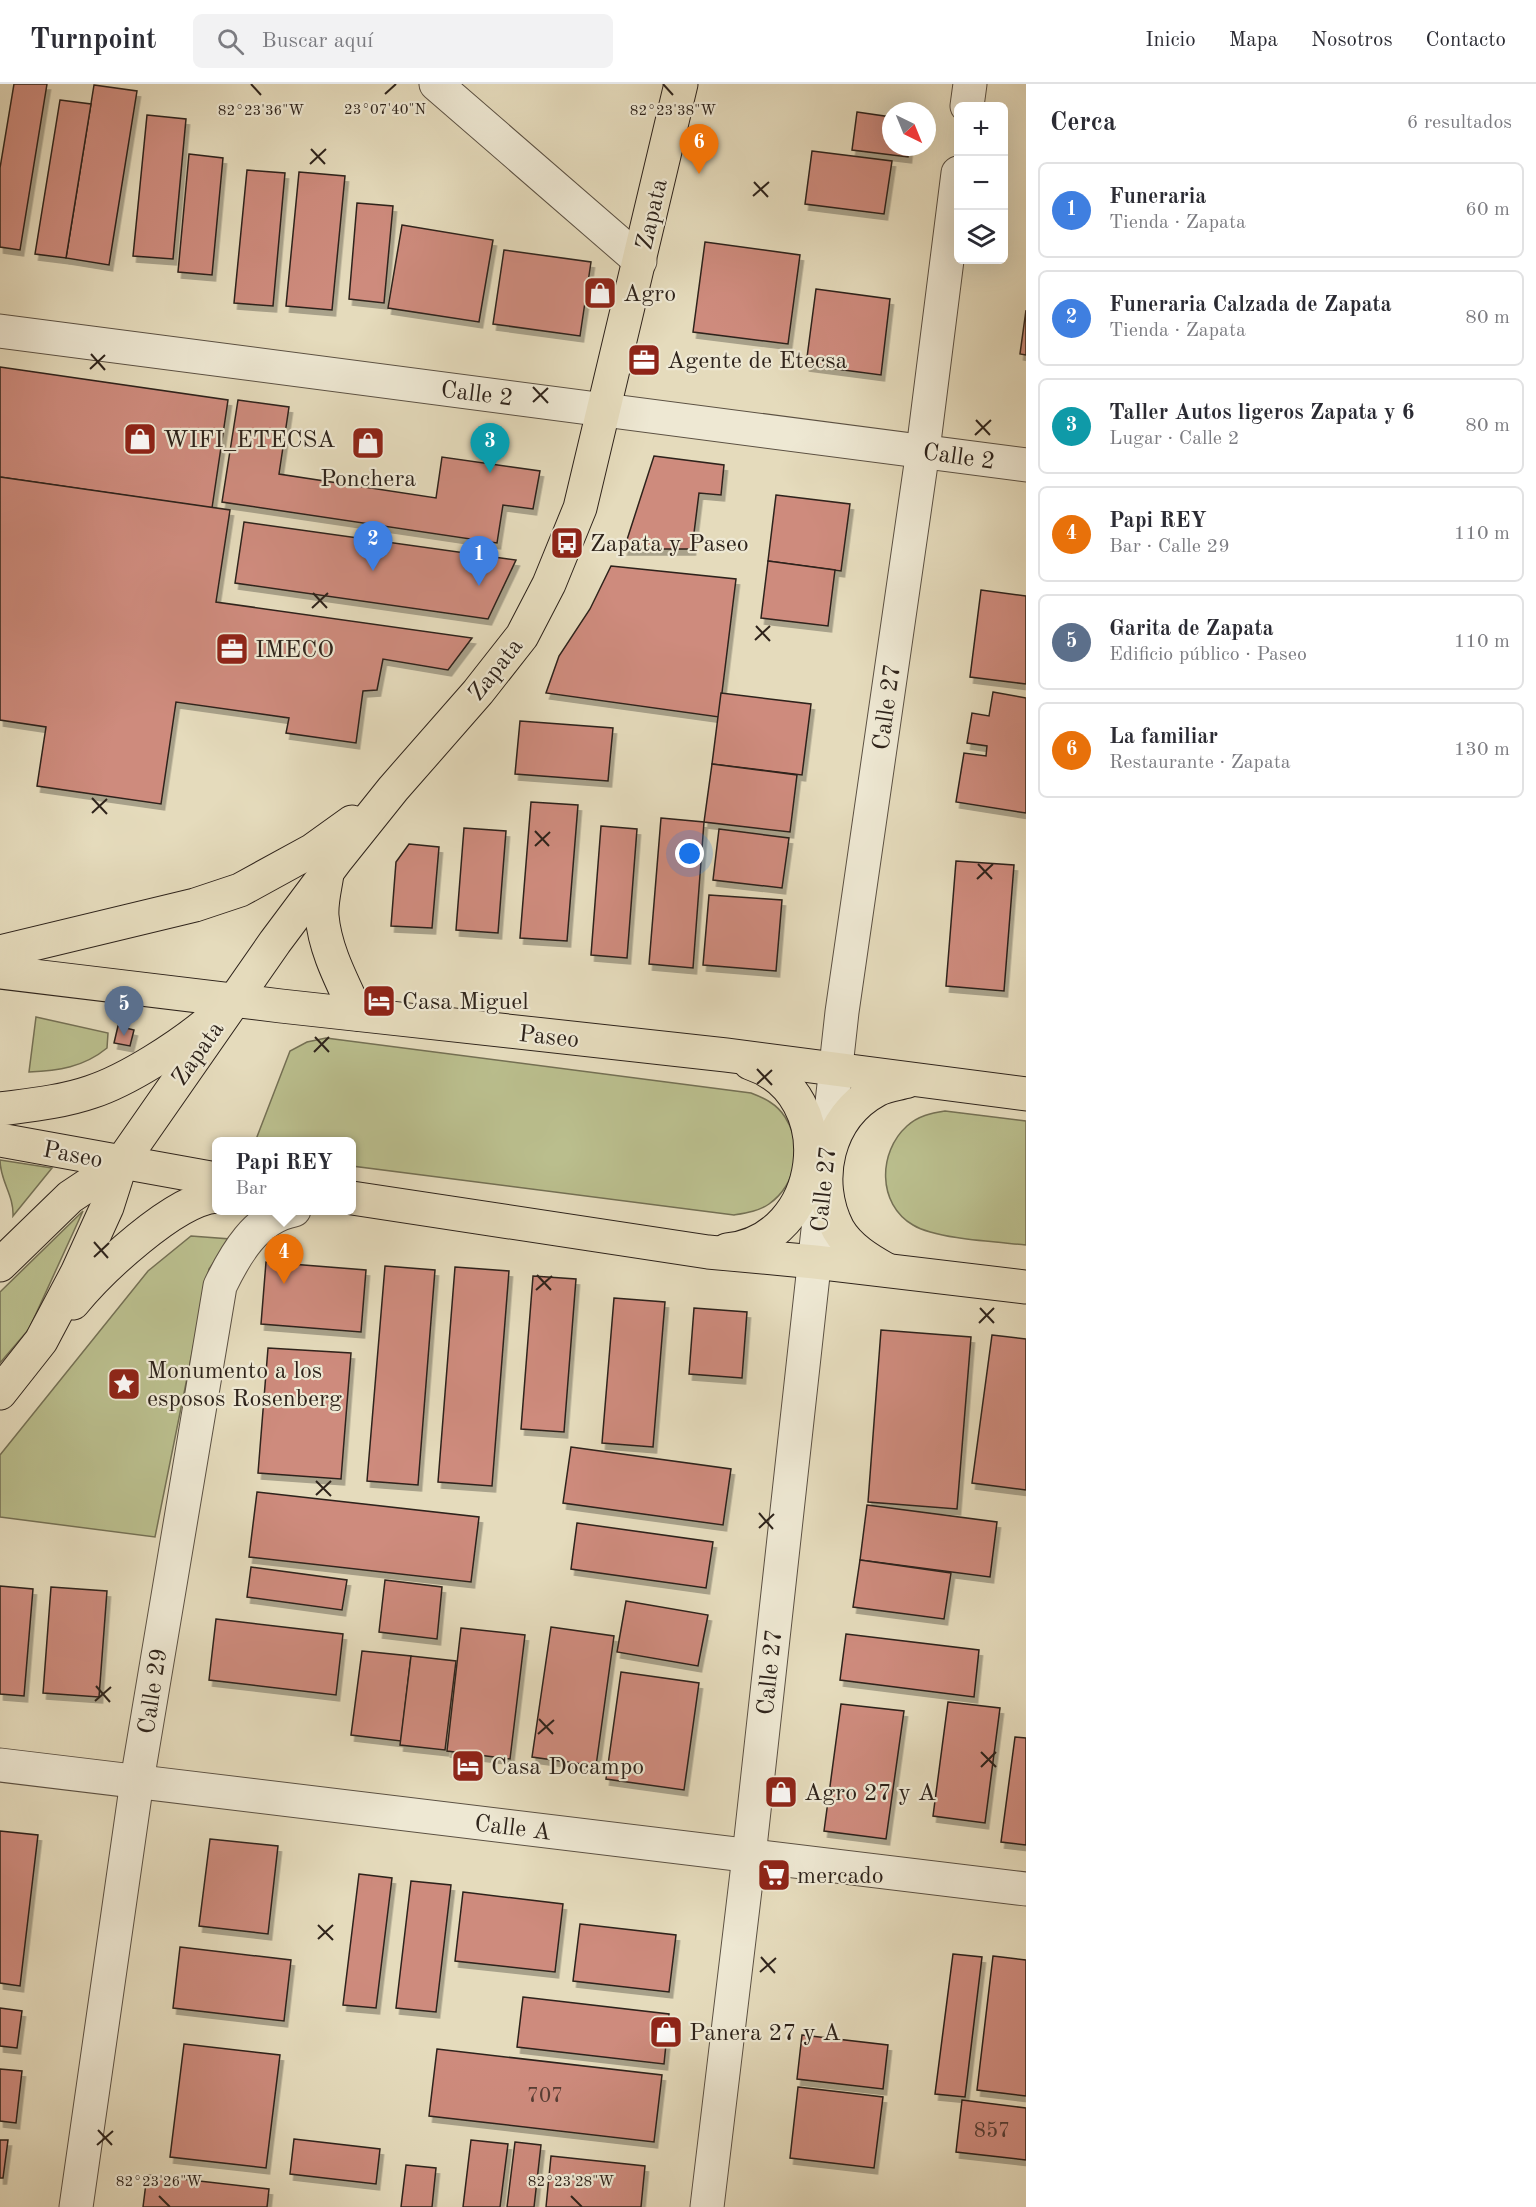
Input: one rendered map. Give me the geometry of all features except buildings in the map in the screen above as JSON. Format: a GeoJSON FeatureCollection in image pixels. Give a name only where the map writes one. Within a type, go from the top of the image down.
{"type":"FeatureCollection","features":[{"type":"Feature","properties":{"kind":"main road","name":"Zapata"},"geometry":{"type":"LineString","coordinates":[[0,1394],[40,1341],[77,1273],[106,1208],[121,1163],[234,1000],[327,872],[393,789],[501,664],[522,636],[537,609],[580,508],[681,84]]}},
{"type":"Feature","properties":{"kind":"main road"},"geometry":{"type":"LineString","coordinates":[[0,952],[195,905],[240,890],[313,850],[393,789]]}},
{"type":"Feature","properties":{"kind":"main road"},"geometry":{"type":"LineString","coordinates":[[327,872],[322,900],[325,935],[330,953],[357,1014]]}},
{"type":"Feature","properties":{"kind":"main road","name":"Paseo"},"geometry":{"type":"LineString","coordinates":[[0,972],[726,1055],[1026,1094]]}},
{"type":"Feature","properties":{"kind":"main road"},"geometry":{"type":"LineString","coordinates":[[0,1109],[69,1098],[110,1085],[175,1046],[234,1000]]}},
{"type":"Feature","properties":{"kind":"main road"},"geometry":{"type":"LineString","coordinates":[[708,1252],[737,1249],[764,1238],[772,1232],[787,1219],[803,1194],[811,1167],[811,1136],[801,1108],[785,1084],[762,1067],[726,1055]]}},
{"type":"Feature","properties":{"kind":"main road"},"geometry":{"type":"LineString","coordinates":[[889,1271],[861,1255],[839,1231],[827,1201],[825,1168],[833,1137],[851,1110],[877,1090],[912,1079]]}},
{"type":"Feature","properties":{"kind":"main road","name":"Paseo"},"geometry":{"type":"LineString","coordinates":[[0,1140],[212,1178]]}},
{"type":"Feature","properties":{"kind":"main road","name":"Zapata"},"geometry":{"type":"LineString","coordinates":[[0,1265],[70,1197],[121,1163]]}},
{"type":"Feature","properties":{"kind":"main road"},"geometry":{"type":"LineString","coordinates":[[40,1341],[84,1290],[133,1244],[167,1218],[205,1197],[212,1196]]}},
{"type":"Feature","properties":{"kind":"main road"},"geometry":{"type":"LineString","coordinates":[[356,1199],[708,1252],[1026,1287]]}},
{"type":"Feature","properties":{"kind":"street"},"geometry":{"type":"LineString","coordinates":[[436,84],[640,261]]}},
{"type":"Feature","properties":{"kind":"street"},"geometry":{"type":"LineString","coordinates":[[968,102],[970,84]]}},
{"type":"Feature","properties":{"kind":"street","name":"Calle 27"},"geometry":{"type":"LineString","coordinates":[[706,2207],[748,1856],[835,1069],[923,450],[954,205]]}},
{"type":"Feature","properties":{"kind":"street","name":"Calle 2"},"geometry":{"type":"LineString","coordinates":[[0,331],[1026,465]]}},
{"type":"Feature","properties":{"kind":"street","name":"Calle 29"},"geometry":{"type":"LineString","coordinates":[[76,2207],[137,1781],[220,1286],[231,1263],[248,1237],[278,1215]]}},
{"type":"Feature","properties":{"kind":"street","name":"Calle A"},"geometry":{"type":"LineString","coordinates":[[0,1765],[1026,1889]]}},
{"type":"Feature","properties":{"kind":"green space"},"geometry":{"type":"Polygon","coordinates":[[[36,1017],[108,1033],[107,1048],[80,1064],[50,1071],[29,1072],[36,1017]]]}},
{"type":"Feature","properties":{"kind":"green space"},"geometry":{"type":"Polygon","coordinates":[[[326,1038],[751,1093],[774,1105],[785,1117],[794,1140],[794,1164],[786,1186],[769,1204],[757,1210],[734,1215],[356,1167],[356,1137],[257,1137],[290,1051],[307,1042],[326,1038]]]}},
{"type":"Feature","properties":{"kind":"green space"},"geometry":{"type":"Polygon","coordinates":[[[945,1111],[1026,1121],[1026,1245],[967,1239],[923,1230],[901,1216],[893,1204],[886,1177],[887,1163],[897,1137],[916,1120],[945,1111]]]}},
{"type":"Feature","properties":{"kind":"green space"},"geometry":{"type":"Polygon","coordinates":[[[0,1160],[52,1168],[13,1216],[13,1208],[2,1175],[0,1160]]]}},
{"type":"Feature","properties":{"kind":"green space"},"geometry":{"type":"Polygon","coordinates":[[[83,1211],[29,1329],[0,1363],[0,1292],[83,1211]]]}},
{"type":"Feature","properties":{"kind":"green space"},"geometry":{"type":"Polygon","coordinates":[[[191,1236],[230,1239],[209,1269],[155,1537],[0,1517],[0,1455],[148,1271],[191,1236]]]}},
{"type":"Feature","properties":{"kind":"place","name":"La familiar"},"geometry":{"type":"Point","coordinates":[699,174]}},
{"type":"Feature","properties":{"kind":"place","name":"Agro"},"geometry":{"type":"Point","coordinates":[600,293]}},
{"type":"Feature","properties":{"kind":"place","name":"Agente de Etecsa"},"geometry":{"type":"Point","coordinates":[644,360]}},
{"type":"Feature","properties":{"kind":"place","name":"WIFI_ETECSA"},"geometry":{"type":"Point","coordinates":[140,439]}},
{"type":"Feature","properties":{"kind":"place","name":"Ponchera"},"geometry":{"type":"Point","coordinates":[368,443]}},
{"type":"Feature","properties":{"kind":"place","name":"Taller Autos ligeros Zapata y 6"},"geometry":{"type":"Point","coordinates":[490,473]}},
{"type":"Feature","properties":{"kind":"place","name":"Zapata y Paseo"},"geometry":{"type":"Point","coordinates":[567,543]}},
{"type":"Feature","properties":{"kind":"place","name":"Funeraria Calzada de Zapata"},"geometry":{"type":"Point","coordinates":[373,571]}},
{"type":"Feature","properties":{"kind":"place","name":"Funeraria"},"geometry":{"type":"Point","coordinates":[479,586]}},
{"type":"Feature","properties":{"kind":"place","name":"IMECO"},"geometry":{"type":"Point","coordinates":[232,649]}},
{"type":"Feature","properties":{"kind":"place","name":"Casa Miguel"},"geometry":{"type":"Point","coordinates":[379,1001]}},
{"type":"Feature","properties":{"kind":"place","name":"Garita de Zapata"},"geometry":{"type":"Point","coordinates":[124,1036]}},
{"type":"Feature","properties":{"kind":"place","name":"Papi REY"},"geometry":{"type":"Point","coordinates":[284,1284]}},
{"type":"Feature","properties":{"kind":"place","name":"Monumento a los esposos Rosenberg"},"geometry":{"type":"Point","coordinates":[124,1384]}},
{"type":"Feature","properties":{"kind":"place","name":"Casa Docampo"},"geometry":{"type":"Point","coordinates":[468,1766]}},
{"type":"Feature","properties":{"kind":"place","name":"Agro 27 y A"},"geometry":{"type":"Point","coordinates":[781,1792]}},
{"type":"Feature","properties":{"kind":"place","name":"mercado"},"geometry":{"type":"Point","coordinates":[774,1875]}},
{"type":"Feature","properties":{"kind":"place","name":"Panera 27 y A"},"geometry":{"type":"Point","coordinates":[666,2032]}}]}
